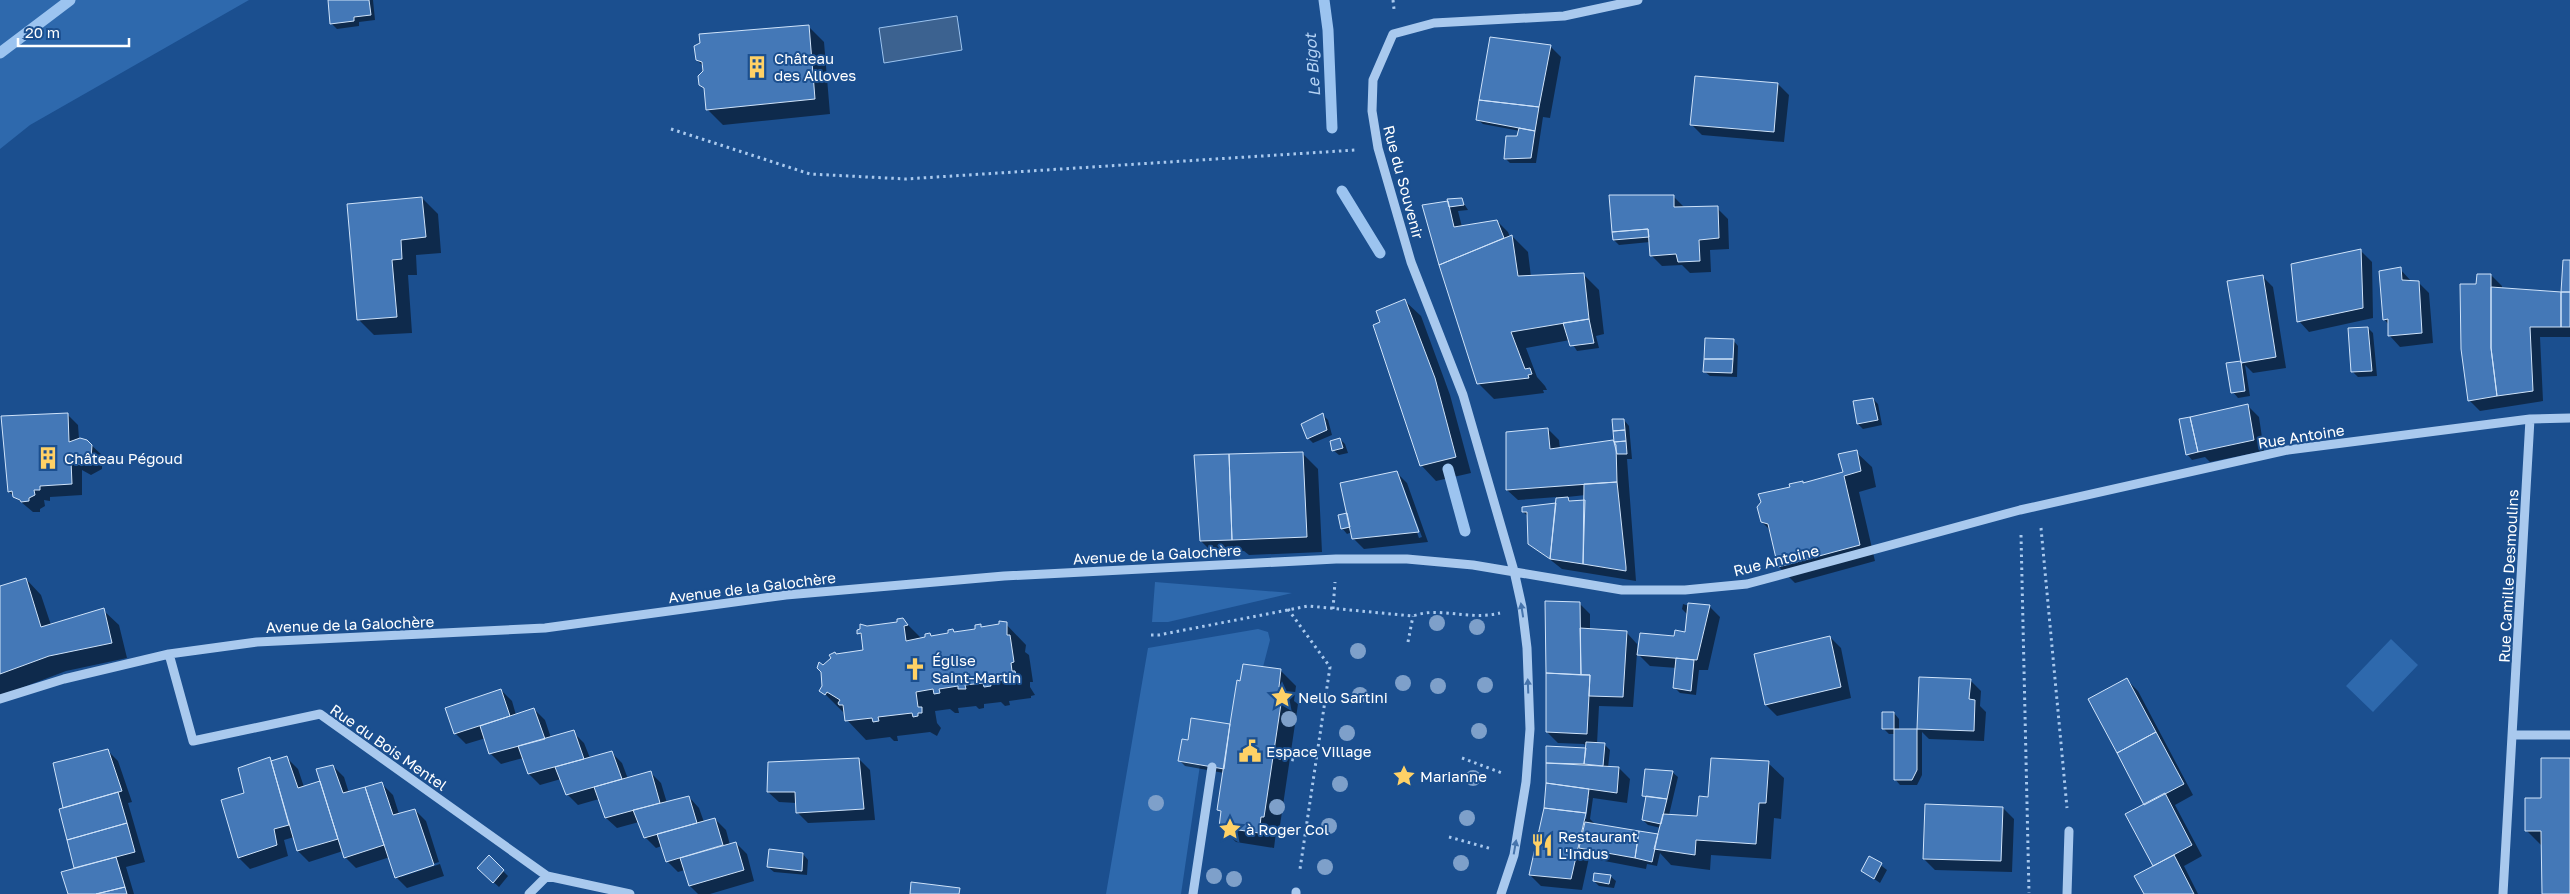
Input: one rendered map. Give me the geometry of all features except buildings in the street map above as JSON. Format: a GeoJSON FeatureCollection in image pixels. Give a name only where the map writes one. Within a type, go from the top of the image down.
{"type":"FeatureCollection","features":[{"type":"Feature","properties":{"kind":"street","name":"Rue du Souvenir"},"geometry":{"type":"LineString","coordinates":[[1501,894],[1514,855],[1526,782],[1530,729],[1527,648],[1522,607],[1514,571],[1464,395],[1411,262],[1378,148],[1372,111],[1373,80],[1393,34],[1434,23],[1564,16],[1638,0]]}},
{"type":"Feature","properties":{"kind":"street","name":"Rue Antoine"},"geometry":{"type":"LineString","coordinates":[[1514,571],[1622,590],[1685,590],[1747,584],[2040,505],[2288,450],[2530,420],[2570,418]]}},
{"type":"Feature","properties":{"kind":"street","name":"Rue Camille Desmoulins"},"geometry":{"type":"LineString","coordinates":[[2503,894],[2530,420]]}},
{"type":"Feature","properties":{"kind":"street","name":"Avenue de la Galochère"},"geometry":{"type":"LineString","coordinates":[[0,699],[64,679],[168,654],[257,642],[545,628],[786,595],[1004,576],[1336,559],[1407,559],[1473,564],[1514,571]]}},
{"type":"Feature","properties":{"kind":"street","name":"Rue du Bois Mentel"},"geometry":{"type":"LineString","coordinates":[[168,654],[193,741],[320,714],[548,876],[630,894]]}},
{"type":"Feature","properties":{"kind":"street"},"geometry":{"type":"LineString","coordinates":[[2513,735],[2570,735]]}},
{"type":"Feature","properties":{"kind":"street"},"geometry":{"type":"LineString","coordinates":[[1193,894],[1212,767]]}},
{"type":"Feature","properties":{"kind":"street"},"geometry":{"type":"LineString","coordinates":[[2068,894],[2069,831]]}},
{"type":"Feature","properties":{"kind":"street"},"geometry":{"type":"LineString","coordinates":[[529,894],[548,876]]}},
{"type":"Feature","properties":{"kind":"path"},"geometry":{"type":"LineString","coordinates":[[671,129],[810,174],[906,179],[1378,148]]}},
{"type":"Feature","properties":{"kind":"path"},"geometry":{"type":"LineString","coordinates":[[2040,505],[2069,831]]}},
{"type":"Feature","properties":{"kind":"path"},"geometry":{"type":"LineString","coordinates":[[2020,510],[2029,893]]}},
{"type":"Feature","properties":{"kind":"path"},"geometry":{"type":"LineString","coordinates":[[1150,635],[1159,635],[1308,606],[1413,616],[1425,611],[1483,617],[1522,607]]}},
{"type":"Feature","properties":{"kind":"path"},"geometry":{"type":"LineString","coordinates":[[1288,609],[1330,666],[1296,893]]}},
{"type":"Feature","properties":{"kind":"path"},"geometry":{"type":"LineString","coordinates":[[1408,642],[1413,616]]}},
{"type":"Feature","properties":{"kind":"path"},"geometry":{"type":"LineString","coordinates":[[1272,757],[1294,760]]}},
{"type":"Feature","properties":{"kind":"path"},"geometry":{"type":"LineString","coordinates":[[1462,758],[1526,782]]}},
{"type":"Feature","properties":{"kind":"path"},"geometry":{"type":"LineString","coordinates":[[1450,837],[1514,855]]}},
{"type":"Feature","properties":{"kind":"shaded area"},"geometry":{"type":"Polygon","coordinates":[[[0,0],[249,0],[30,125],[0,149],[0,0]]]}},
{"type":"Feature","properties":{"kind":"shaded area"},"geometry":{"type":"Polygon","coordinates":[[[957,16],[962,50],[884,63],[879,28],[957,16]]]}},
{"type":"Feature","properties":{"kind":"shaded area"},"geometry":{"type":"Polygon","coordinates":[[[1155,582],[1292,593],[1168,622],[1152,622],[1155,582]]]}},
{"type":"Feature","properties":{"kind":"shaded area"},"geometry":{"type":"Polygon","coordinates":[[[1258,629],[1268,632],[1270,640],[1263,667],[1243,664],[1240,681],[1237,681],[1230,724],[1191,718],[1188,740],[1182,740],[1178,761],[1200,765],[1181,894],[1106,894],[1148,648],[1258,629]]]}},
{"type":"Feature","properties":{"kind":"shaded area"},"geometry":{"type":"Polygon","coordinates":[[[2391,639],[2418,665],[2373,712],[2346,686],[2391,639]]]}},
{"type":"Feature","properties":{"kind":"waterway"},"geometry":{"type":"LineString","coordinates":[[0,53],[70,0]]}},
{"type":"Feature","properties":{"kind":"waterway","name":"Le Bigot"},"geometry":{"type":"LineString","coordinates":[[1324,0],[1328,30],[1332,128]]}},
{"type":"Feature","properties":{"kind":"waterway","name":"Le Bigot"},"geometry":{"type":"LineString","coordinates":[[1342,191],[1380,253]]}},
{"type":"Feature","properties":{"kind":"waterway","name":"Le Bigot"},"geometry":{"type":"LineString","coordinates":[[1448,469],[1465,531]]}},
{"type":"Feature","properties":{"kind":"place","name":"Château des Alloves"},"geometry":{"type":"Point","coordinates":[757,67]}},
{"type":"Feature","properties":{"kind":"place","name":"Château Pégoud"},"geometry":{"type":"Point","coordinates":[48,458]}},
{"type":"Feature","properties":{"kind":"place","name":"Église Saint-Martin"},"geometry":{"type":"Point","coordinates":[915,669]}},
{"type":"Feature","properties":{"kind":"place","name":"Nello Sartini"},"geometry":{"type":"Point","coordinates":[1282,697]}},
{"type":"Feature","properties":{"kind":"place","name":"Espace Village"},"geometry":{"type":"Point","coordinates":[1250,751]}},
{"type":"Feature","properties":{"kind":"place","name":"Marianne"},"geometry":{"type":"Point","coordinates":[1404,776]}},
{"type":"Feature","properties":{"kind":"place","name":"à Roger Col"},"geometry":{"type":"Point","coordinates":[1230,829]}},
{"type":"Feature","properties":{"kind":"place","name":"Restaurant L'Indus"},"geometry":{"type":"Point","coordinates":[1542,845]}}]}
